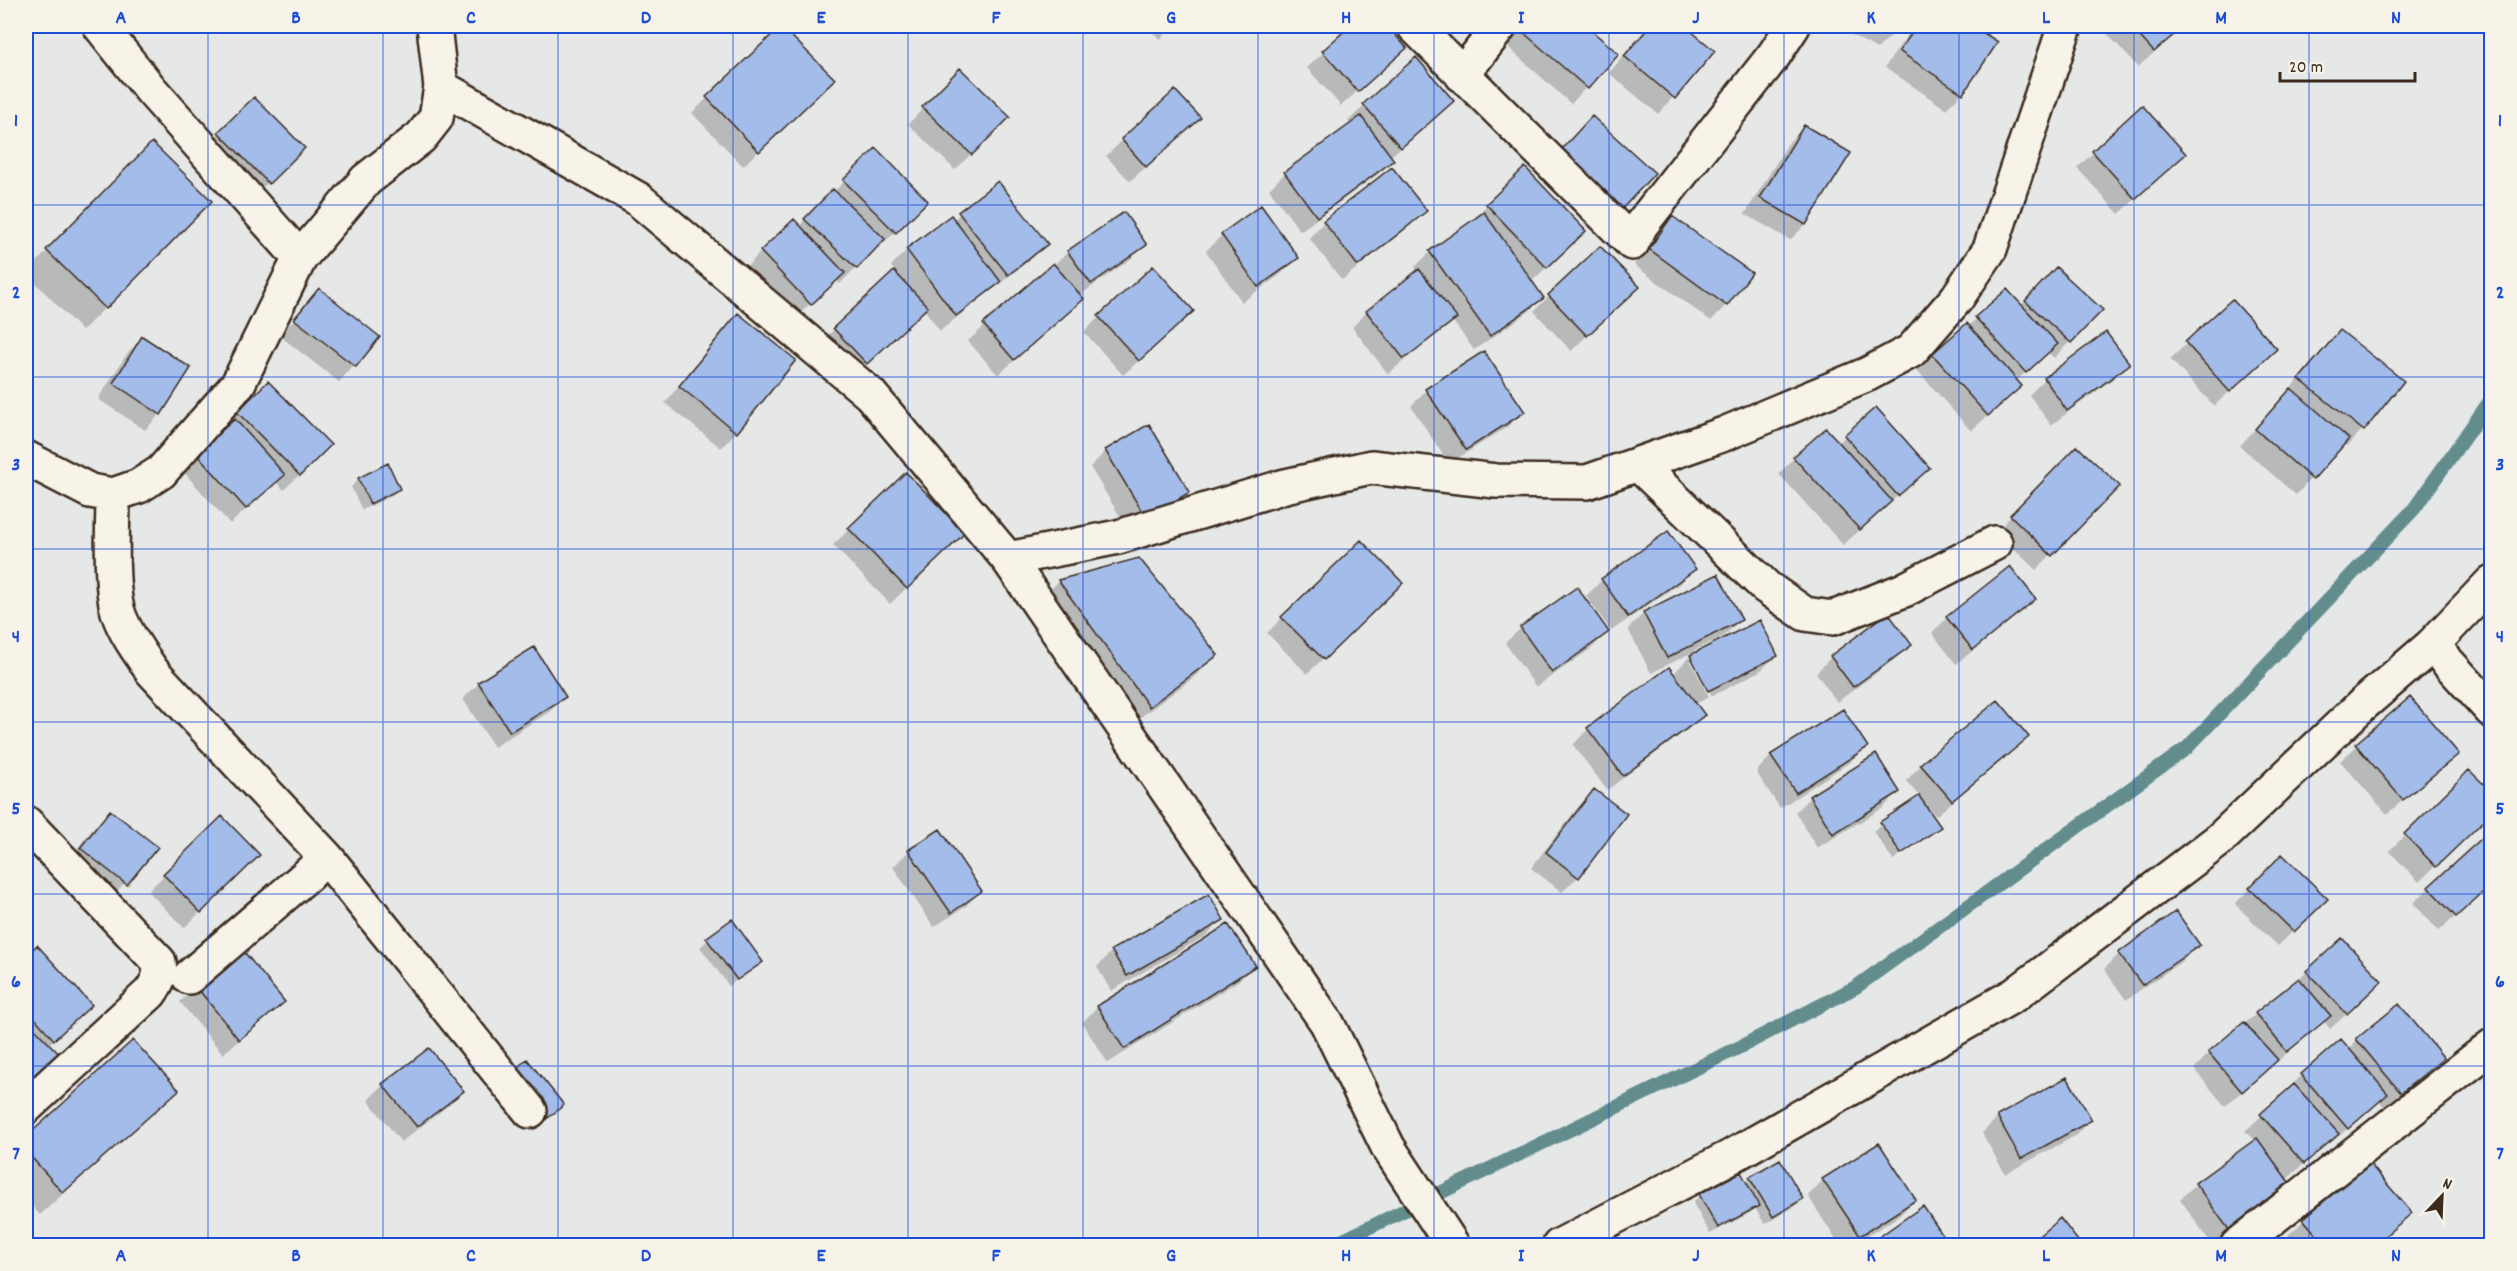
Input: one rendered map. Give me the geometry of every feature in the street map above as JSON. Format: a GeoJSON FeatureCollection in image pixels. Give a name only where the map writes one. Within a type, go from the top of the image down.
{"type":"FeatureCollection","features":[{"type":"Feature","properties":{"kind":"street"},"geometry":{"type":"LineString","coordinates":[[100,26],[151,90],[300,258]]}},
{"type":"Feature","properties":{"kind":"street"},"geometry":{"type":"LineString","coordinates":[[26,458],[90,491],[113,495],[139,486],[160,472],[238,384],[300,258],[366,180],[422,137],[436,118],[441,87],[434,26]]}},
{"type":"Feature","properties":{"kind":"street"},"geometry":{"type":"LineString","coordinates":[[1414,26],[1632,243],[1641,225],[1774,55],[1793,26]]}},
{"type":"Feature","properties":{"kind":"street"},"geometry":{"type":"LineString","coordinates":[[1462,75],[1500,26]]}},
{"type":"Feature","properties":{"kind":"street"},"geometry":{"type":"LineString","coordinates":[[1008,559],[1118,537],[1285,486],[1371,467],[1496,481],[1587,482],[1724,434],[1868,374],[1911,351],[1957,298],[1990,249],[2065,26]]}},
{"type":"Feature","properties":{"kind":"street"},"geometry":{"type":"LineString","coordinates":[[441,87],[638,200],[870,394],[1008,559],[1327,1023],[1388,1147],[1453,1245]]}},
{"type":"Feature","properties":{"kind":"street"},"geometry":{"type":"LineString","coordinates":[[1638,464],[1766,587],[1804,614],[1833,618],[1904,590],[1995,543]]}},
{"type":"Feature","properties":{"kind":"street"},"geometry":{"type":"LineString","coordinates":[[113,495],[118,614],[133,643],[152,671],[327,858],[530,1111]]}},
{"type":"Feature","properties":{"kind":"street"},"geometry":{"type":"LineString","coordinates":[[1559,1245],[1732,1156],[2016,994],[2219,840],[2361,706],[2432,645],[2492,582]]}},
{"type":"Feature","properties":{"kind":"street"},"geometry":{"type":"LineString","coordinates":[[2432,645],[2492,711]]}},
{"type":"Feature","properties":{"kind":"street"},"geometry":{"type":"LineString","coordinates":[[26,823],[159,962],[161,972],[158,982],[150,993],[26,1107]]}},
{"type":"Feature","properties":{"kind":"street"},"geometry":{"type":"LineString","coordinates":[[189,977],[327,858]]}},
{"type":"Feature","properties":{"kind":"street"},"geometry":{"type":"LineString","coordinates":[[2237,1245],[2492,1046]]}},
{"type":"Feature","properties":{"kind":"building"},"geometry":{"type":"Polygon","coordinates":[[[781,26],[835,79],[759,152],[706,97],[781,26]]]}},
{"type":"Feature","properties":{"kind":"building"},"geometry":{"type":"Polygon","coordinates":[[[1350,26],[1387,26],[1407,48],[1358,92],[1322,51],[1350,26]]]}},
{"type":"Feature","properties":{"kind":"building"},"geometry":{"type":"Polygon","coordinates":[[[1516,26],[1586,26],[1619,54],[1588,89],[1516,26]]]}},
{"type":"Feature","properties":{"kind":"building"},"geometry":{"type":"Polygon","coordinates":[[[1650,26],[1685,26],[1715,51],[1675,99],[1624,56],[1650,26]]]}},
{"type":"Feature","properties":{"kind":"building"},"geometry":{"type":"Polygon","coordinates":[[[1879,26],[1899,26],[1894,34],[1879,26]]]}},
{"type":"Feature","properties":{"kind":"building"},"geometry":{"type":"Polygon","coordinates":[[[1917,26],[1973,26],[1998,42],[1963,94],[1899,51],[1917,26]]]}},
{"type":"Feature","properties":{"kind":"building"},"geometry":{"type":"Polygon","coordinates":[[[2130,26],[2184,26],[2154,52],[2130,26]]]}},
{"type":"Feature","properties":{"kind":"building"},"geometry":{"type":"Polygon","coordinates":[[[1416,57],[1454,101],[1401,148],[1363,104],[1416,57]]]}},
{"type":"Feature","properties":{"kind":"building"},"geometry":{"type":"Polygon","coordinates":[[[960,68],[1010,117],[972,155],[922,107],[960,68]]]}},
{"type":"Feature","properties":{"kind":"building"},"geometry":{"type":"Polygon","coordinates":[[[1175,90],[1201,118],[1146,167],[1121,139],[1175,90]]]}},
{"type":"Feature","properties":{"kind":"building"},"geometry":{"type":"Polygon","coordinates":[[[254,97],[305,148],[269,184],[218,132],[254,97]]]}},
{"type":"Feature","properties":{"kind":"building"},"geometry":{"type":"Polygon","coordinates":[[[2142,105],[2186,154],[2135,199],[2092,151],[2142,105]]]}},
{"type":"Feature","properties":{"kind":"building"},"geometry":{"type":"Polygon","coordinates":[[[1361,116],[1394,160],[1317,217],[1284,172],[1361,116]]]}},
{"type":"Feature","properties":{"kind":"building"},"geometry":{"type":"Polygon","coordinates":[[[1592,116],[1655,173],[1621,210],[1558,153],[1592,116]]]}},
{"type":"Feature","properties":{"kind":"building"},"geometry":{"type":"Polygon","coordinates":[[[1804,125],[1851,153],[1806,225],[1760,198],[1804,125]]]}},
{"type":"Feature","properties":{"kind":"building"},"geometry":{"type":"Polygon","coordinates":[[[152,142],[212,201],[106,309],[46,250],[152,142]]]}},
{"type":"Feature","properties":{"kind":"building"},"geometry":{"type":"Polygon","coordinates":[[[876,148],[928,201],[896,233],[843,180],[876,148]]]}},
{"type":"Feature","properties":{"kind":"building"},"geometry":{"type":"Polygon","coordinates":[[[1392,167],[1427,211],[1358,266],[1323,221],[1392,167]]]}},
{"type":"Feature","properties":{"kind":"building"},"geometry":{"type":"Polygon","coordinates":[[[1525,167],[1586,231],[1547,268],[1486,204],[1525,167]]]}},
{"type":"Feature","properties":{"kind":"building"},"geometry":{"type":"Polygon","coordinates":[[[998,181],[1048,244],[1008,275],[958,212],[998,181]]]}},
{"type":"Feature","properties":{"kind":"building"},"geometry":{"type":"Polygon","coordinates":[[[833,189],[885,239],[857,269],[804,219],[833,189]]]}},
{"type":"Feature","properties":{"kind":"building"},"geometry":{"type":"Polygon","coordinates":[[[1261,205],[1299,258],[1258,287],[1221,234],[1261,205]]]}},
{"type":"Feature","properties":{"kind":"building"},"geometry":{"type":"Polygon","coordinates":[[[1124,212],[1147,245],[1091,284],[1067,251],[1124,212]]]}},
{"type":"Feature","properties":{"kind":"building"},"geometry":{"type":"Polygon","coordinates":[[[1484,212],[1544,298],[1490,336],[1429,251],[1484,212]]]}},
{"type":"Feature","properties":{"kind":"building"},"geometry":{"type":"Polygon","coordinates":[[[951,215],[1001,282],[956,316],[906,249],[951,215]]]}},
{"type":"Feature","properties":{"kind":"building"},"geometry":{"type":"Polygon","coordinates":[[[1672,216],[1752,273],[1727,306],[1649,249],[1672,216]]]}},
{"type":"Feature","properties":{"kind":"building"},"geometry":{"type":"Polygon","coordinates":[[[794,219],[845,273],[811,305],[760,251],[794,219]]]}},
{"type":"Feature","properties":{"kind":"building"},"geometry":{"type":"Polygon","coordinates":[[[1600,246],[1640,287],[1587,336],[1548,295],[1600,246]]]}},
{"type":"Feature","properties":{"kind":"building"},"geometry":{"type":"Polygon","coordinates":[[[1053,263],[1084,299],[1014,360],[983,324],[1053,263]]]}},
{"type":"Feature","properties":{"kind":"building"},"geometry":{"type":"Polygon","coordinates":[[[1153,266],[1194,311],[1139,361],[1098,316],[1153,266]]]}},
{"type":"Feature","properties":{"kind":"building"},"geometry":{"type":"Polygon","coordinates":[[[2056,267],[2103,310],[2071,343],[2025,301],[2056,267]]]}},
{"type":"Feature","properties":{"kind":"building"},"geometry":{"type":"Polygon","coordinates":[[[1419,269],[1457,318],[1404,359],[1366,311],[1419,269]]]}},
{"type":"Feature","properties":{"kind":"building"},"geometry":{"type":"Polygon","coordinates":[[[894,271],[928,307],[867,364],[833,328],[894,271]]]}},
{"type":"Feature","properties":{"kind":"building"},"geometry":{"type":"Polygon","coordinates":[[[319,288],[380,337],[356,367],[294,319],[319,288]]]}},
{"type":"Feature","properties":{"kind":"building"},"geometry":{"type":"Polygon","coordinates":[[[2007,289],[2058,344],[2026,373],[1975,317],[2007,289]]]}},
{"type":"Feature","properties":{"kind":"building"},"geometry":{"type":"Polygon","coordinates":[[[2232,299],[2277,349],[2230,392],[2185,342],[2232,299]]]}},
{"type":"Feature","properties":{"kind":"building"},"geometry":{"type":"Polygon","coordinates":[[[738,313],[796,360],[737,433],[679,386],[738,313]]]}},
{"type":"Feature","properties":{"kind":"building"},"geometry":{"type":"Polygon","coordinates":[[[1967,323],[2022,386],[1988,416],[1932,354],[1967,323]]]}},
{"type":"Feature","properties":{"kind":"building"},"geometry":{"type":"Polygon","coordinates":[[[2340,330],[2404,381],[2364,431],[2299,379],[2340,330]]]}},
{"type":"Feature","properties":{"kind":"building"},"geometry":{"type":"Polygon","coordinates":[[[2106,332],[2130,364],[2067,411],[2044,378],[2106,332]]]}},
{"type":"Feature","properties":{"kind":"building"},"geometry":{"type":"Polygon","coordinates":[[[142,336],[191,368],[161,415],[113,383],[142,336]]]}},
{"type":"Feature","properties":{"kind":"building"},"geometry":{"type":"Polygon","coordinates":[[[1484,351],[1525,412],[1466,450],[1425,389],[1484,351]]]}},
{"type":"Feature","properties":{"kind":"building"},"geometry":{"type":"Polygon","coordinates":[[[268,381],[331,445],[300,476],[237,412],[268,381]]]}},
{"type":"Feature","properties":{"kind":"building"},"geometry":{"type":"Polygon","coordinates":[[[2291,388],[2349,439],[2313,480],[2255,429],[2291,388]]]}},
{"type":"Feature","properties":{"kind":"building"},"geometry":{"type":"Polygon","coordinates":[[[1876,407],[1930,468],[1898,496],[1844,435],[1876,407]]]}},
{"type":"Feature","properties":{"kind":"building"},"geometry":{"type":"Polygon","coordinates":[[[235,419],[285,475],[246,509],[196,453],[235,419]]]}},
{"type":"Feature","properties":{"kind":"building"},"geometry":{"type":"Polygon","coordinates":[[[1149,424],[1190,492],[1146,518],[1105,450],[1149,424]]]}},
{"type":"Feature","properties":{"kind":"building"},"geometry":{"type":"Polygon","coordinates":[[[1826,428],[1892,501],[1860,530],[1793,457],[1826,428]]]}},
{"type":"Feature","properties":{"kind":"building"},"geometry":{"type":"Polygon","coordinates":[[[2077,446],[2120,486],[2052,556],[2010,515],[2077,446]]]}},
{"type":"Feature","properties":{"kind":"building"},"geometry":{"type":"Polygon","coordinates":[[[388,463],[400,489],[370,504],[358,478],[388,463]]]}},
{"type":"Feature","properties":{"kind":"building"},"geometry":{"type":"Polygon","coordinates":[[[906,472],[965,533],[907,589],[848,528],[906,472]]]}},
{"type":"Feature","properties":{"kind":"building"},"geometry":{"type":"Polygon","coordinates":[[[1668,531],[1696,569],[1628,617],[1601,579],[1668,531]]]}},
{"type":"Feature","properties":{"kind":"building"},"geometry":{"type":"Polygon","coordinates":[[[1361,540],[1403,583],[1324,660],[1281,617],[1361,540]]]}},
{"type":"Feature","properties":{"kind":"building"},"geometry":{"type":"Polygon","coordinates":[[[1139,558],[1218,655],[1149,707],[1058,580],[1139,558]]]}},
{"type":"Feature","properties":{"kind":"building"},"geometry":{"type":"Polygon","coordinates":[[[2010,566],[2036,599],[1973,650],[1946,617],[2010,566]]]}},
{"type":"Feature","properties":{"kind":"building"},"geometry":{"type":"Polygon","coordinates":[[[1718,574],[1742,620],[1667,658],[1643,612],[1718,574]]]}},
{"type":"Feature","properties":{"kind":"building"},"geometry":{"type":"Polygon","coordinates":[[[1577,587],[1609,632],[1552,673],[1520,627],[1577,587]]]}},
{"type":"Feature","properties":{"kind":"building"},"geometry":{"type":"Polygon","coordinates":[[[1888,613],[1912,645],[1853,687],[1830,656],[1888,613]]]}},
{"type":"Feature","properties":{"kind":"building"},"geometry":{"type":"Polygon","coordinates":[[[1760,620],[1778,656],[1708,691],[1690,655],[1760,620]]]}},
{"type":"Feature","properties":{"kind":"building"},"geometry":{"type":"Polygon","coordinates":[[[534,647],[566,697],[510,732],[478,682],[534,647]]]}},
{"type":"Feature","properties":{"kind":"building"},"geometry":{"type":"Polygon","coordinates":[[[1669,667],[1705,715],[1623,776],[1587,728],[1669,667]]]}},
{"type":"Feature","properties":{"kind":"building"},"geometry":{"type":"Polygon","coordinates":[[[2410,697],[2459,754],[2403,800],[2355,744],[2410,697]]]}},
{"type":"Feature","properties":{"kind":"building"},"geometry":{"type":"Polygon","coordinates":[[[1998,700],[2029,737],[1952,801],[1920,764],[1998,700]]]}},
{"type":"Feature","properties":{"kind":"building"},"geometry":{"type":"Polygon","coordinates":[[[1843,709],[1868,747],[1796,793],[1770,755],[1843,709]]]}},
{"type":"Feature","properties":{"kind":"building"},"geometry":{"type":"Polygon","coordinates":[[[1876,754],[1900,792],[1833,834],[1809,796],[1876,754]]]}},
{"type":"Feature","properties":{"kind":"building"},"geometry":{"type":"Polygon","coordinates":[[[2469,770],[2492,792],[2492,813],[2436,867],[2404,834],[2469,770]]]}},
{"type":"Feature","properties":{"kind":"building"},"geometry":{"type":"Polygon","coordinates":[[[1594,789],[1627,814],[1579,878],[1546,852],[1594,789]]]}},
{"type":"Feature","properties":{"kind":"building"},"geometry":{"type":"Polygon","coordinates":[[[1919,796],[1941,827],[1901,854],[1880,822],[1919,796]]]}},
{"type":"Feature","properties":{"kind":"building"},"geometry":{"type":"Polygon","coordinates":[[[110,810],[158,847],[127,885],[80,848],[110,810]]]}},
{"type":"Feature","properties":{"kind":"building"},"geometry":{"type":"Polygon","coordinates":[[[222,816],[260,855],[201,913],[163,874],[222,816]]]}},
{"type":"Feature","properties":{"kind":"building"},"geometry":{"type":"Polygon","coordinates":[[[940,829],[982,891],[951,913],[908,850],[940,829]]]}},
{"type":"Feature","properties":{"kind":"building"},"geometry":{"type":"Polygon","coordinates":[[[2492,829],[2492,884],[2456,917],[2428,887],[2492,829]]]}},
{"type":"Feature","properties":{"kind":"building"},"geometry":{"type":"Polygon","coordinates":[[[2282,854],[2328,899],[2294,932],[2249,888],[2282,854]]]}},
{"type":"Feature","properties":{"kind":"building"},"geometry":{"type":"Polygon","coordinates":[[[1209,894],[1224,920],[1127,976],[1111,950],[1209,894]]]}},
{"type":"Feature","properties":{"kind":"building"},"geometry":{"type":"Polygon","coordinates":[[[2176,911],[2200,945],[2142,985],[2118,953],[2176,911]]]}},
{"type":"Feature","properties":{"kind":"building"},"geometry":{"type":"Polygon","coordinates":[[[732,919],[763,962],[737,980],[706,938],[732,919]]]}},
{"type":"Feature","properties":{"kind":"building"},"geometry":{"type":"Polygon","coordinates":[[[1228,924],[1256,966],[1124,1049],[1097,1006],[1228,924]]]}},
{"type":"Feature","properties":{"kind":"building"},"geometry":{"type":"Polygon","coordinates":[[[2342,938],[2382,981],[2347,1014],[2306,971],[2342,938]]]}},
{"type":"Feature","properties":{"kind":"building"},"geometry":{"type":"Polygon","coordinates":[[[37,945],[92,1005],[54,1040],[26,1008],[26,956],[37,945]]]}},
{"type":"Feature","properties":{"kind":"building"},"geometry":{"type":"Polygon","coordinates":[[[241,948],[285,1002],[239,1040],[195,985],[241,948]]]}},
{"type":"Feature","properties":{"kind":"building"},"geometry":{"type":"Polygon","coordinates":[[[2299,978],[2331,1016],[2287,1052],[2255,1013],[2299,978]]]}},
{"type":"Feature","properties":{"kind":"building"},"geometry":{"type":"Polygon","coordinates":[[[2399,1004],[2444,1058],[2401,1093],[2356,1039],[2399,1004]]]}},
{"type":"Feature","properties":{"kind":"building"},"geometry":{"type":"Polygon","coordinates":[[[26,1020],[65,1060],[26,1098],[26,1020]]]}},
{"type":"Feature","properties":{"kind":"building"},"geometry":{"type":"Polygon","coordinates":[[[2244,1022],[2278,1060],[2242,1092],[2208,1052],[2244,1022]]]}},
{"type":"Feature","properties":{"kind":"building"},"geometry":{"type":"Polygon","coordinates":[[[2341,1039],[2388,1094],[2348,1129],[2301,1074],[2341,1039]]]}},
{"type":"Feature","properties":{"kind":"building"},"geometry":{"type":"Polygon","coordinates":[[[133,1040],[179,1090],[63,1193],[26,1151],[26,1137],[133,1040]]]}},
{"type":"Feature","properties":{"kind":"building"},"geometry":{"type":"Polygon","coordinates":[[[429,1048],[464,1091],[417,1127],[382,1084],[429,1048]]]}},
{"type":"Feature","properties":{"kind":"building"},"geometry":{"type":"Polygon","coordinates":[[[527,1059],[564,1105],[548,1118],[511,1073],[527,1059]]]}},
{"type":"Feature","properties":{"kind":"building"},"geometry":{"type":"Polygon","coordinates":[[[2067,1077],[2092,1120],[2021,1159],[1997,1116],[2067,1077]]]}},
{"type":"Feature","properties":{"kind":"building"},"geometry":{"type":"Polygon","coordinates":[[[2294,1084],[2339,1134],[2304,1164],[2260,1114],[2294,1084]]]}},
{"type":"Feature","properties":{"kind":"building"},"geometry":{"type":"Polygon","coordinates":[[[2257,1138],[2294,1189],[2232,1234],[2195,1183],[2257,1138]]]}},
{"type":"Feature","properties":{"kind":"building"},"geometry":{"type":"Polygon","coordinates":[[[1879,1143],[1916,1200],[1860,1236],[1822,1179],[1879,1143]]]}},
{"type":"Feature","properties":{"kind":"building"},"geometry":{"type":"Polygon","coordinates":[[[1780,1159],[1803,1199],[1773,1217],[1749,1177],[1780,1159]]]}},
{"type":"Feature","properties":{"kind":"building"},"geometry":{"type":"Polygon","coordinates":[[[2369,1163],[2412,1213],[2373,1246],[2326,1246],[2303,1219],[2369,1163]]]}},
{"type":"Feature","properties":{"kind":"building"},"geometry":{"type":"Polygon","coordinates":[[[1741,1172],[1759,1206],[1718,1228],[1699,1194],[1741,1172]]]}},
{"type":"Feature","properties":{"kind":"building"},"geometry":{"type":"Polygon","coordinates":[[[1923,1206],[1950,1246],[1866,1246],[1923,1206]]]}},
{"type":"Feature","properties":{"kind":"building"},"geometry":{"type":"Polygon","coordinates":[[[2060,1218],[2082,1246],[2027,1246],[2060,1218]]]}},
{"type":"Feature","properties":{"kind":"waterway"},"geometry":{"type":"LineString","coordinates":[[1331,1246],[1742,1046],[1856,987],[2187,748],[2414,509],[2492,398]]}}]}
